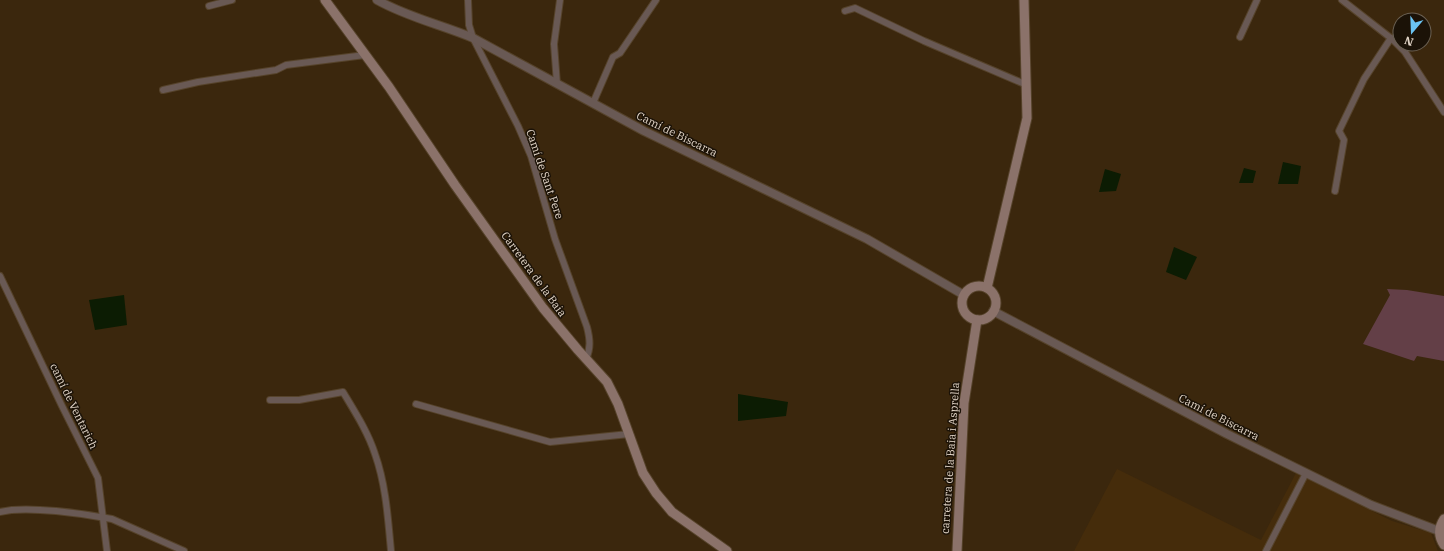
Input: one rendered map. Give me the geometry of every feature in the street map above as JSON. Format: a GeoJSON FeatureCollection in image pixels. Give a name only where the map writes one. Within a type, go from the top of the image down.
{"type":"FeatureCollection","features":[{"type":"Feature","properties":{"kind":"main road","name":"Carretera de la Baia"},"geometry":{"type":"LineString","coordinates":[[325,0],[365,54],[543,308],[607,382],[618,404],[643,473],[656,493],[668,508],[689,525],[727,551]]}},
{"type":"Feature","properties":{"kind":"main road"},"geometry":{"type":"LineString","coordinates":[[987,288],[1027,118],[1024,0]]}},
{"type":"Feature","properties":{"kind":"main road"},"geometry":{"type":"LineString","coordinates":[[978,286],[987,288],[994,297],[995,303],[993,311],[988,317],[977,320],[972,318],[965,312],[962,303],[964,295],[973,287],[978,286]]}},
{"type":"Feature","properties":{"kind":"main road","name":"carretera de la Baia i Asprella"},"geometry":{"type":"LineString","coordinates":[[957,551],[964,404],[977,320]]}},
{"type":"Feature","properties":{"kind":"main road"},"geometry":{"type":"LineString","coordinates":[[1444,519],[1439,531],[1444,545]]}},
{"type":"Feature","properties":{"kind":"street"},"geometry":{"type":"LineString","coordinates":[[209,6],[232,0]]}},
{"type":"Feature","properties":{"kind":"street","name":"Camí de Biscarra"},"geometry":{"type":"LineString","coordinates":[[377,0],[393,9],[473,38],[651,134],[867,239],[964,295]]}},
{"type":"Feature","properties":{"kind":"street","name":"Camí de Sant Pere"},"geometry":{"type":"LineString","coordinates":[[468,0],[469,26],[473,38],[518,126],[531,156],[556,239],[587,327],[590,351],[586,359]]}},
{"type":"Feature","properties":{"kind":"street"},"geometry":{"type":"LineString","coordinates":[[557,84],[554,44],[560,0]]}},
{"type":"Feature","properties":{"kind":"street"},"geometry":{"type":"LineString","coordinates":[[593,103],[613,57],[620,52],[656,0]]}},
{"type":"Feature","properties":{"kind":"street"},"geometry":{"type":"LineString","coordinates":[[1240,37],[1257,0]]}},
{"type":"Feature","properties":{"kind":"street"},"geometry":{"type":"LineString","coordinates":[[1342,0],[1391,38],[1405,52],[1444,112]]}},
{"type":"Feature","properties":{"kind":"street"},"geometry":{"type":"LineString","coordinates":[[845,11],[855,8],[924,41],[1027,85]]}},
{"type":"Feature","properties":{"kind":"street"},"geometry":{"type":"LineString","coordinates":[[1335,191],[1344,140],[1339,131],[1364,79],[1391,38]]}},
{"type":"Feature","properties":{"kind":"street"},"geometry":{"type":"LineString","coordinates":[[162,90],[198,82],[276,70],[286,65],[365,54]]}},
{"type":"Feature","properties":{"kind":"street","name":"camí de Ventarich"},"geometry":{"type":"LineString","coordinates":[[0,276],[62,406],[96,473],[107,551]]}},
{"type":"Feature","properties":{"kind":"street","name":"Camí de Biscarra"},"geometry":{"type":"LineString","coordinates":[[993,311],[1095,366],[1306,473],[1371,505],[1439,531]]}},
{"type":"Feature","properties":{"kind":"street"},"geometry":{"type":"LineString","coordinates":[[270,400],[299,400],[343,392],[365,428],[375,454],[384,489],[391,551]]}},
{"type":"Feature","properties":{"kind":"street"},"geometry":{"type":"LineString","coordinates":[[416,404],[550,442],[628,434]]}},
{"type":"Feature","properties":{"kind":"street"},"geometry":{"type":"LineString","coordinates":[[1266,551],[1306,473]]}},
{"type":"Feature","properties":{"kind":"street"},"geometry":{"type":"LineString","coordinates":[[0,512],[48,511],[103,517],[112,519],[184,551]]}},
{"type":"Feature","properties":{"kind":"shaded area"},"geometry":{"type":"Polygon","coordinates":[[[1283,162],[1301,166],[1298,184],[1278,184],[1283,162]]]}},
{"type":"Feature","properties":{"kind":"shaded area"},"geometry":{"type":"Polygon","coordinates":[[[1244,168],[1256,171],[1253,183],[1239,183],[1244,168]]]}},
{"type":"Feature","properties":{"kind":"shaded area"},"geometry":{"type":"Polygon","coordinates":[[[1105,169],[1121,174],[1116,191],[1099,192],[1105,169]]]}},
{"type":"Feature","properties":{"kind":"shaded area"},"geometry":{"type":"Polygon","coordinates":[[[1174,247],[1197,257],[1186,280],[1166,272],[1174,247]]]}},
{"type":"Feature","properties":{"kind":"shaded area"},"geometry":{"type":"Polygon","coordinates":[[[1387,289],[1407,290],[1444,296],[1444,361],[1417,356],[1414,361],[1363,344],[1390,295],[1387,289]]]}},
{"type":"Feature","properties":{"kind":"shaded area"},"geometry":{"type":"Polygon","coordinates":[[[124,295],[127,325],[95,330],[89,300],[124,295]]]}},
{"type":"Feature","properties":{"kind":"shaded area"},"geometry":{"type":"Polygon","coordinates":[[[738,394],[788,402],[786,416],[738,421],[738,394]]]}},
{"type":"Feature","properties":{"kind":"shaded area"},"geometry":{"type":"Polygon","coordinates":[[[1117,469],[1261,540],[1296,473],[1392,521],[1431,533],[1438,551],[1074,551],[1117,469]]]}}]}
